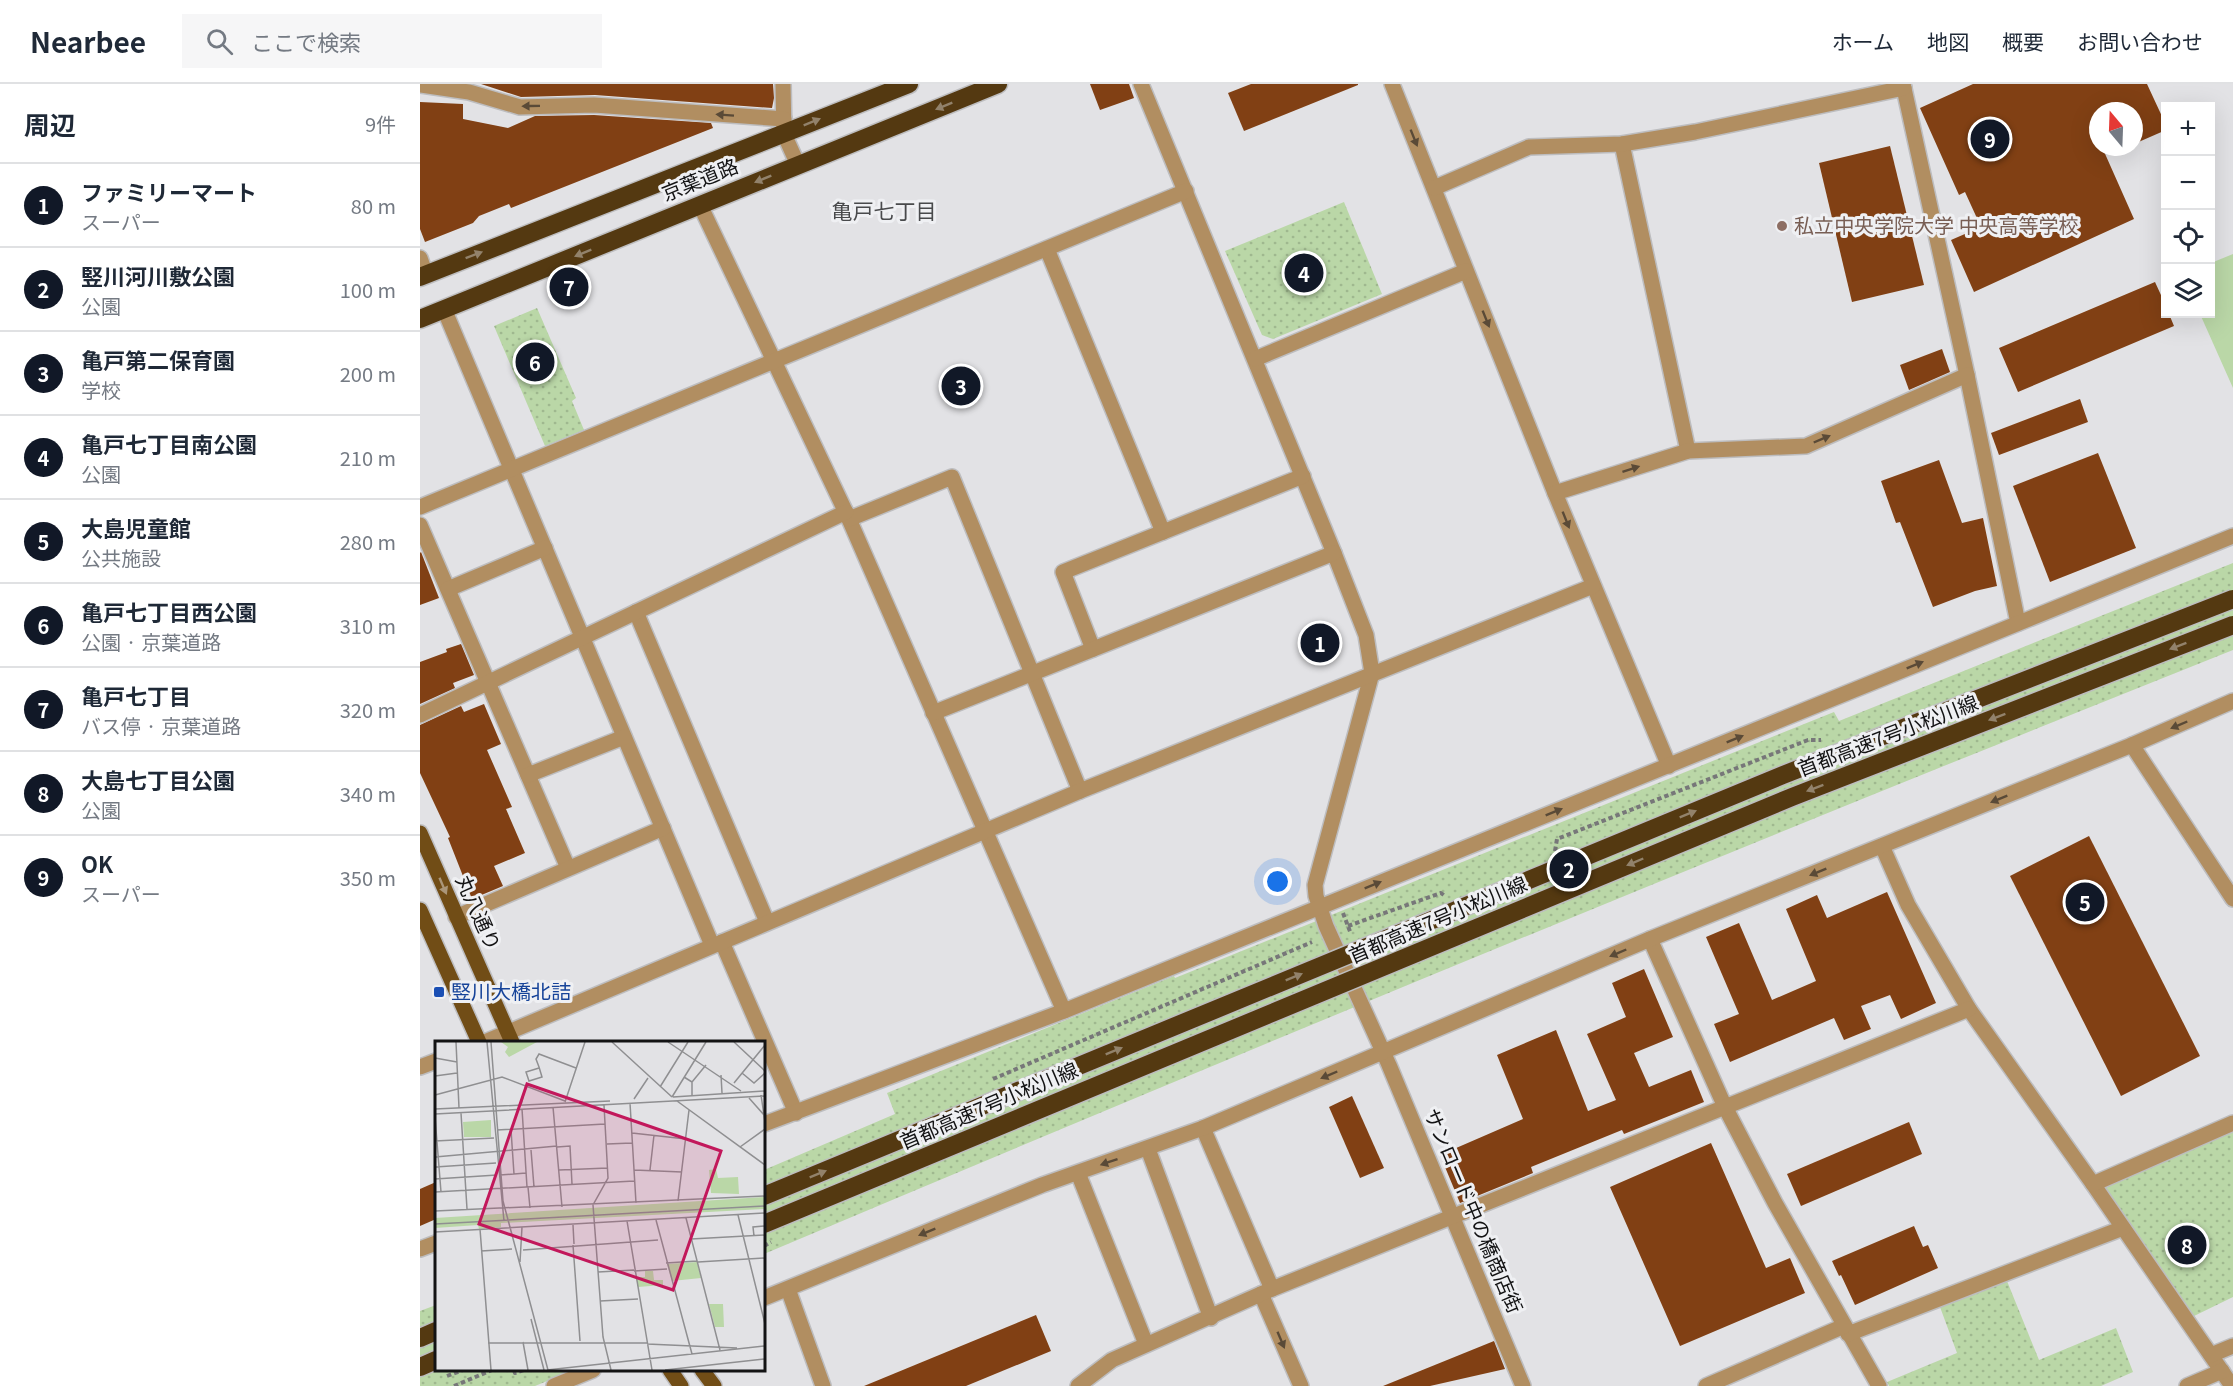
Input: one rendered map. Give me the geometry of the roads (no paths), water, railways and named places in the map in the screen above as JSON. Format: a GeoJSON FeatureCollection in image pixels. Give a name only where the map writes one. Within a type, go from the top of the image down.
{"type":"FeatureCollection","features":[{"type":"Feature","properties":{"kind":"highway","name":"京葉道路"},"geometry":{"type":"LineString","coordinates":[[422,270],[784,126],[909,84]]}},
{"type":"Feature","properties":{"kind":"highway","name":"京葉道路"},"geometry":{"type":"LineString","coordinates":[[420,319],[998,84]]}},
{"type":"Feature","properties":{"kind":"highway","name":"首都高速7号小松川線"},"geometry":{"type":"LineString","coordinates":[[765,1196],[1783,775],[2233,599]]}},
{"type":"Feature","properties":{"kind":"highway","name":"首都高速7号小松川線"},"geometry":{"type":"LineString","coordinates":[[765,1224],[1792,797],[2233,625]]}},
{"type":"Feature","properties":{"kind":"highway"},"geometry":{"type":"LineString","coordinates":[[420,1338],[435,1331]]}},
{"type":"Feature","properties":{"kind":"highway"},"geometry":{"type":"LineString","coordinates":[[420,1367],[435,1360]]}},
{"type":"Feature","properties":{"kind":"main road","name":"丸八通り"},"geometry":{"type":"LineString","coordinates":[[420,832],[510,1038]]}},
{"type":"Feature","properties":{"kind":"main road"},"geometry":{"type":"LineString","coordinates":[[420,910],[424,931],[479,1041]]}},
{"type":"Feature","properties":{"kind":"main road"},"geometry":{"type":"LineString","coordinates":[[671,1371],[681,1386]]}},
{"type":"Feature","properties":{"kind":"main road"},"geometry":{"type":"LineString","coordinates":[[703,1371],[714,1386]]}},
{"type":"Feature","properties":{"kind":"street"},"geometry":{"type":"LineString","coordinates":[[783,84],[784,126],[798,165]]}},
{"type":"Feature","properties":{"kind":"street"},"geometry":{"type":"LineString","coordinates":[[1141,84],[1334,553],[1366,635],[1372,673]]}},
{"type":"Feature","properties":{"kind":"street"},"geometry":{"type":"LineString","coordinates":[[1392,84],[1555,493],[1669,766]]}},
{"type":"Feature","properties":{"kind":"street"},"geometry":{"type":"LineString","coordinates":[[420,85],[469,92],[520,106],[594,105],[784,126]]}},
{"type":"Feature","properties":{"kind":"street"},"geometry":{"type":"LineString","coordinates":[[1434,188],[1529,147],[1622,144],[1695,132],[1903,86],[1967,375],[2018,623]]}},
{"type":"Feature","properties":{"kind":"street"},"geometry":{"type":"LineString","coordinates":[[1622,144],[1689,451]]}},
{"type":"Feature","properties":{"kind":"street"},"geometry":{"type":"LineString","coordinates":[[420,507],[1186,191]]}},
{"type":"Feature","properties":{"kind":"street"},"geometry":{"type":"LineString","coordinates":[[700,205],[847,515],[1064,1011]]}},
{"type":"Feature","properties":{"kind":"street"},"geometry":{"type":"LineString","coordinates":[[1047,249],[1163,532]]}},
{"type":"Feature","properties":{"kind":"street"},"geometry":{"type":"LineString","coordinates":[[1255,359],[1466,271]]}},
{"type":"Feature","properties":{"kind":"street"},"geometry":{"type":"LineString","coordinates":[[444,309],[663,828],[762,1041]]}},
{"type":"Feature","properties":{"kind":"street"},"geometry":{"type":"LineString","coordinates":[[1555,493],[1689,451],[1806,446],[1967,375]]}},
{"type":"Feature","properties":{"kind":"street"},"geometry":{"type":"LineString","coordinates":[[1093,649],[1063,572],[1303,476]]}},
{"type":"Feature","properties":{"kind":"street"},"geometry":{"type":"LineString","coordinates":[[420,715],[847,515],[952,477],[1080,791]]}},
{"type":"Feature","properties":{"kind":"street"},"geometry":{"type":"LineString","coordinates":[[420,525],[568,868]]}},
{"type":"Feature","properties":{"kind":"street"},"geometry":{"type":"LineString","coordinates":[[765,1124],[1064,1011],[2233,536]]}},
{"type":"Feature","properties":{"kind":"street"},"geometry":{"type":"LineString","coordinates":[[448,589],[545,548]]}},
{"type":"Feature","properties":{"kind":"street"},"geometry":{"type":"LineString","coordinates":[[933,713],[1334,553]]}},
{"type":"Feature","properties":{"kind":"street"},"geometry":{"type":"LineString","coordinates":[[491,1041],[510,1038],[767,922],[985,830],[1593,586]]}},
{"type":"Feature","properties":{"kind":"street"},"geometry":{"type":"LineString","coordinates":[[636,612],[767,922]]}},
{"type":"Feature","properties":{"kind":"street","name":"サンロード中の橋商店街"},"geometry":{"type":"LineString","coordinates":[[1372,673],[1315,885],[1319,907],[1453,1216],[1522,1386]]}},
{"type":"Feature","properties":{"kind":"street"},"geometry":{"type":"LineString","coordinates":[[765,1298],[1042,1185],[1203,1128],[1650,939],[2233,702]]}},
{"type":"Feature","properties":{"kind":"street"},"geometry":{"type":"LineString","coordinates":[[528,775],[624,737]]}},
{"type":"Feature","properties":{"kind":"street"},"geometry":{"type":"LineString","coordinates":[[2132,745],[2233,899]]}},
{"type":"Feature","properties":{"kind":"street"},"geometry":{"type":"LineString","coordinates":[[456,916],[663,828]]}},
{"type":"Feature","properties":{"kind":"street"},"geometry":{"type":"LineString","coordinates":[[1882,846],[1908,905],[1969,1009],[2124,1228],[2232,1386]]}},
{"type":"Feature","properties":{"kind":"street"},"geometry":{"type":"LineString","coordinates":[[1650,939],[1725,1107],[1775,1203],[1879,1386]]}},
{"type":"Feature","properties":{"kind":"street"},"geometry":{"type":"LineString","coordinates":[[1078,1386],[1112,1360],[1211,1318],[1267,1291],[1969,1009]]}},
{"type":"Feature","properties":{"kind":"street"},"geometry":{"type":"LineString","coordinates":[[765,1047],[796,1113]]}},
{"type":"Feature","properties":{"kind":"street"},"geometry":{"type":"LineString","coordinates":[[420,1067],[435,1061]]}},
{"type":"Feature","properties":{"kind":"street"},"geometry":{"type":"LineString","coordinates":[[2093,1184],[2233,1123]]}},
{"type":"Feature","properties":{"kind":"street"},"geometry":{"type":"LineString","coordinates":[[1203,1128],[1267,1291],[1301,1386]]}},
{"type":"Feature","properties":{"kind":"street"},"geometry":{"type":"LineString","coordinates":[[1148,1149],[1211,1318]]}},
{"type":"Feature","properties":{"kind":"street"},"geometry":{"type":"LineString","coordinates":[[1078,1173],[1146,1344]]}},
{"type":"Feature","properties":{"kind":"street"},"geometry":{"type":"LineString","coordinates":[[1706,1386],[1846,1330],[2124,1228]]}},
{"type":"Feature","properties":{"kind":"street"},"geometry":{"type":"LineString","coordinates":[[420,1249],[435,1243]]}},
{"type":"Feature","properties":{"kind":"street"},"geometry":{"type":"LineString","coordinates":[[788,1288],[823,1386]]}},
{"type":"Feature","properties":{"kind":"street"},"geometry":{"type":"LineString","coordinates":[[2211,1355],[2233,1346]]}},
{"type":"Feature","properties":{"kind":"street"},"geometry":{"type":"LineString","coordinates":[[554,1386],[591,1371]]}},
{"type":"Feature","properties":{"kind":"street"},"geometry":{"type":"LineString","coordinates":[[2187,1386],[2222,1371]]}},
{"type":"Feature","properties":{"kind":"place","name":"OK"},"geometry":{"type":"Point","coordinates":[1990,139]}},
{"type":"Feature","properties":{"kind":"place","name":"私立中央学院大学 中央高等学校"},"geometry":{"type":"Point","coordinates":[1782,226]}},
{"type":"Feature","properties":{"kind":"place","name":"亀戸七丁目南公園"},"geometry":{"type":"Point","coordinates":[1304,273]}},
{"type":"Feature","properties":{"kind":"place","name":"亀戸七丁目"},"geometry":{"type":"Point","coordinates":[569,287]}},
{"type":"Feature","properties":{"kind":"place","name":"亀戸七丁目西公園"},"geometry":{"type":"Point","coordinates":[535,362]}},
{"type":"Feature","properties":{"kind":"place","name":"亀戸第二保育園"},"geometry":{"type":"Point","coordinates":[961,386]}},
{"type":"Feature","properties":{"kind":"place","name":"ファミリーマート"},"geometry":{"type":"Point","coordinates":[1320,643]}},
{"type":"Feature","properties":{"kind":"place","name":"竪川河川敷公園"},"geometry":{"type":"Point","coordinates":[1569,869]}},
{"type":"Feature","properties":{"kind":"place","name":"大島児童館"},"geometry":{"type":"Point","coordinates":[2085,902]}},
{"type":"Feature","properties":{"kind":"place","name":"竪川大橋北詰"},"geometry":{"type":"Point","coordinates":[439,992]}},
{"type":"Feature","properties":{"kind":"place","name":"大島七丁目公園"},"geometry":{"type":"Point","coordinates":[2187,1245]}},
{"type":"Feature","properties":{"kind":"district","name":"亀戸七丁目"},"geometry":{"type":"Point","coordinates":[884,212]}}]}
